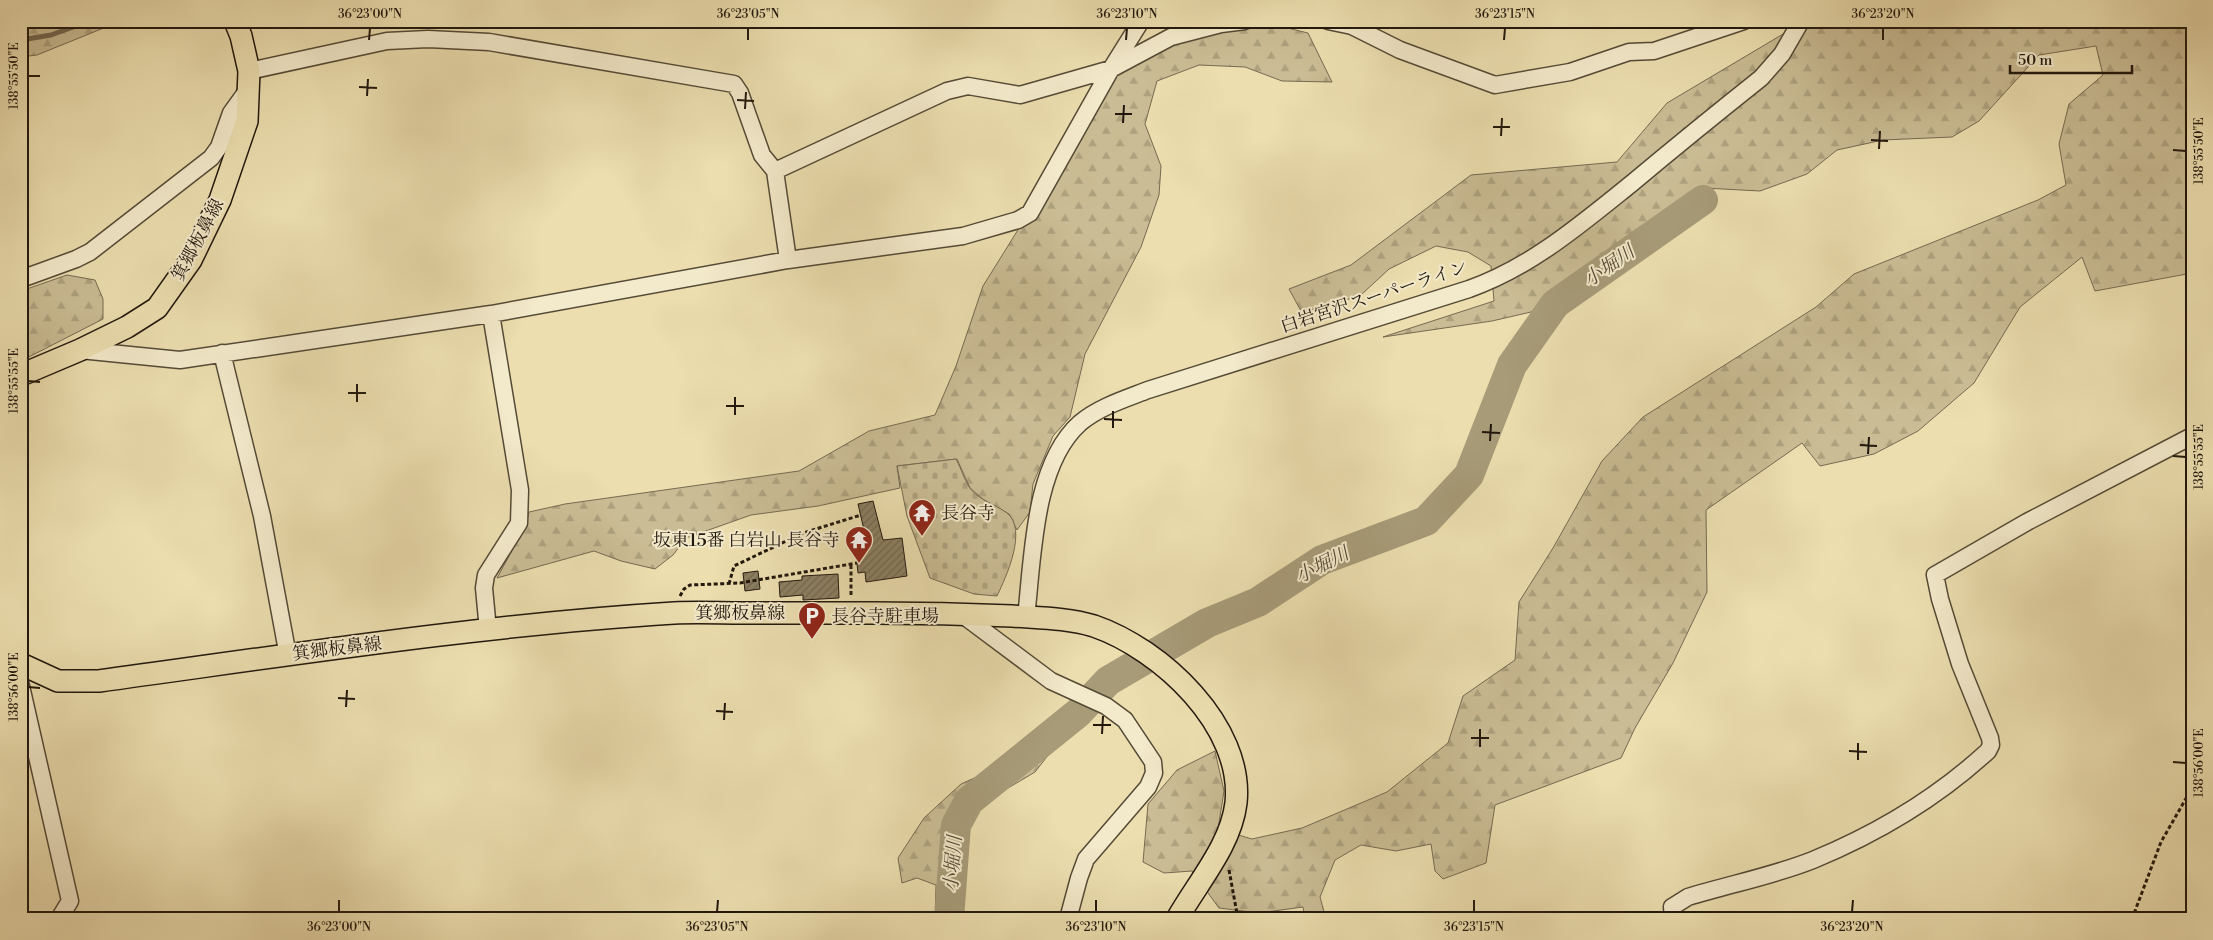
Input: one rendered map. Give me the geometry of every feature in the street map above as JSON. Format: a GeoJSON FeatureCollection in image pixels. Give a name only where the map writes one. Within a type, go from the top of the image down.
{"type":"FeatureCollection","features":[{"type":"Feature","properties":{"kind":"main road","name":"箕郷板鼻線"},"geometry":{"type":"LineString","coordinates":[[21,376],[127,327],[156,308],[191,260],[220,200],[248,121],[249,80],[241,36],[235,21]]}},
{"type":"Feature","properties":{"kind":"main road","name":"箕郷板鼻線"},"geometry":{"type":"LineString","coordinates":[[23,676],[58,681],[99,681],[488,630],[678,613],[960,614],[1071,620],[1096,627],[1137,646],[1182,684],[1200,704],[1210,717],[1227,747],[1235,771],[1236,798],[1232,823],[1218,851],[1178,919]]}},
{"type":"Feature","properties":{"kind":"street"},"geometry":{"type":"LineString","coordinates":[[80,350],[180,360],[491,314],[788,260],[963,236],[1018,220],[1030,213],[1111,68],[1141,21]]}},
{"type":"Feature","properties":{"kind":"street"},"geometry":{"type":"LineString","coordinates":[[775,171],[947,91],[968,86],[1020,95],[1111,68],[1171,37],[1221,24],[1245,21]]}},
{"type":"Feature","properties":{"kind":"street"},"geometry":{"type":"LineString","coordinates":[[1328,21],[1352,26],[1400,50],[1495,85],[1570,72],[1629,52],[1654,51],[1744,21]]}},
{"type":"Feature","properties":{"kind":"street","name":"白岩宮沢スーパーライン"},"geometry":{"type":"LineString","coordinates":[[1026,617],[1041,493],[1052,464],[1065,438],[1081,422],[1100,409],[1148,390],[1469,288],[1518,268],[1585,221],[1761,78],[1782,54],[1801,21]]}},
{"type":"Feature","properties":{"kind":"street"},"geometry":{"type":"LineString","coordinates":[[21,279],[76,260],[90,252],[199,168],[219,147],[231,113],[249,80],[387,41],[428,38],[489,42],[728,82],[736,87],[762,155],[775,171],[788,260]]}},
{"type":"Feature","properties":{"kind":"street"},"geometry":{"type":"LineString","coordinates":[[488,630],[484,588],[486,575],[519,523],[521,507],[491,314]]}},
{"type":"Feature","properties":{"kind":"street"},"geometry":{"type":"LineString","coordinates":[[222,353],[262,516],[288,656]]}},
{"type":"Feature","properties":{"kind":"street"},"geometry":{"type":"LineString","coordinates":[[1673,919],[1672,907],[1688,897],[1812,860],[1868,833],[1942,788],[1988,751],[1991,745],[1990,738],[1960,664],[1940,599],[1935,575],[2027,522],[2192,436]]}},
{"type":"Feature","properties":{"kind":"street"},"geometry":{"type":"LineString","coordinates":[[960,614],[1051,681],[1106,706],[1125,720],[1153,762],[1154,773],[1148,787],[1086,859],[1068,919]]}},
{"type":"Feature","properties":{"kind":"street"},"geometry":{"type":"LineString","coordinates":[[23,676],[70,901],[59,919]]}},
{"type":"Feature","properties":{"kind":"path"},"geometry":{"type":"LineString","coordinates":[[729,584],[734,566],[803,533],[860,515]]}},
{"type":"Feature","properties":{"kind":"path"},"geometry":{"type":"LineString","coordinates":[[678,613],[679,599],[684,589],[690,585],[729,584],[857,563]]}},
{"type":"Feature","properties":{"kind":"path"},"geometry":{"type":"LineString","coordinates":[[851,564],[851,613]]}},
{"type":"Feature","properties":{"kind":"path"},"geometry":{"type":"LineString","coordinates":[[2132,919],[2161,842],[2192,788]]}},
{"type":"Feature","properties":{"kind":"path"},"geometry":{"type":"LineString","coordinates":[[1218,851],[1230,873],[1238,919]]}},
{"type":"Feature","properties":{"kind":"green space"},"geometry":{"type":"Polygon","coordinates":[[[21,21],[121,21],[37,55],[21,57],[21,21]]]}},
{"type":"Feature","properties":{"kind":"green space"},"geometry":{"type":"Polygon","coordinates":[[[1805,21],[2192,21],[2192,273],[2095,291],[2082,257],[2020,307],[1974,383],[1918,431],[1874,454],[1820,466],[1802,443],[1706,510],[1707,592],[1673,663],[1635,728],[1621,758],[1495,805],[1486,863],[1443,879],[1435,871],[1431,844],[1396,851],[1361,845],[1335,860],[1320,897],[1326,919],[1305,919],[1303,907],[1259,913],[1219,908],[1192,871],[1164,873],[1143,862],[1148,804],[1177,770],[1215,751],[1224,791],[1218,829],[1252,839],[1302,828],[1387,792],[1448,743],[1463,696],[1515,660],[1519,602],[1553,548],[1602,461],[1643,417],[1816,307],[1854,274],[2038,200],[2066,185],[2059,144],[2069,104],[2103,75],[2096,46],[2039,55],[1979,121],[1952,137],[1883,140],[1837,150],[1807,174],[1760,191],[1704,188],[1531,312],[1492,321],[1383,337],[1494,301],[1491,266],[1468,252],[1436,246],[1389,269],[1361,295],[1321,308],[1301,311],[1289,289],[1351,265],[1471,175],[1617,162],[1667,103],[1805,21]]]}},
{"type":"Feature","properties":{"kind":"green space"},"geometry":{"type":"Polygon","coordinates":[[[1267,23],[1308,33],[1332,82],[1282,81],[1245,67],[1199,65],[1157,81],[1145,124],[1161,166],[1159,195],[1141,247],[1085,354],[1070,417],[1053,436],[1033,484],[1030,512],[1017,530],[1009,514],[984,500],[970,488],[957,459],[897,466],[900,488],[818,506],[751,515],[686,538],[673,555],[655,569],[621,561],[594,551],[497,578],[526,525],[529,512],[565,504],[799,471],[869,431],[935,415],[956,366],[983,286],[1115,74],[1170,45],[1220,32],[1267,23]]]}},
{"type":"Feature","properties":{"kind":"green space"},"geometry":{"type":"Polygon","coordinates":[[[67,275],[95,280],[103,299],[103,319],[21,361],[21,291],[67,275]]]}},
{"type":"Feature","properties":{"kind":"green space"},"geometry":{"type":"Polygon","coordinates":[[[956,459],[969,487],[982,499],[1007,513],[1013,521],[1016,530],[1010,566],[997,596],[974,594],[930,578],[907,516],[897,466],[956,459]]]}},
{"type":"Feature","properties":{"kind":"green space"},"geometry":{"type":"Polygon","coordinates":[[[1056,717],[1064,719],[1064,735],[1035,772],[983,803],[965,826],[960,902],[963,919],[935,919],[936,885],[917,878],[902,883],[898,858],[924,818],[961,784],[981,775],[1011,749],[1056,717]]]}},
{"type":"Feature","properties":{"kind":"building"},"geometry":{"type":"Polygon","coordinates":[[[873,501],[883,540],[902,538],[907,576],[866,582],[865,572],[858,573],[856,554],[862,553],[861,543],[867,543],[858,504],[873,501]]]}},
{"type":"Feature","properties":{"kind":"building"},"geometry":{"type":"Polygon","coordinates":[[[758,571],[760,589],[745,591],[743,573],[758,571]]]}},
{"type":"Feature","properties":{"kind":"building"},"geometry":{"type":"Polygon","coordinates":[[[838,574],[839,598],[803,600],[803,595],[780,597],[779,582],[802,580],[802,576],[838,574]]]}},
{"type":"Feature","properties":{"kind":"waterway"},"geometry":{"type":"LineString","coordinates":[[21,40],[51,35],[90,21]]}},
{"type":"Feature","properties":{"kind":"waterway","name":"小堀川"},"geometry":{"type":"LineString","coordinates":[[949,919],[956,825],[969,801],[1078,713],[1108,681],[1207,623],[1258,602],[1322,560],[1426,521],[1469,475],[1512,365],[1555,304],[1703,200]]}},
{"type":"Feature","properties":{"kind":"place","name":"長谷寺"},"geometry":{"type":"Point","coordinates":[922,537]}},
{"type":"Feature","properties":{"kind":"place","name":"坂東15番 白岩山 長谷寺"},"geometry":{"type":"Point","coordinates":[859,564]}},
{"type":"Feature","properties":{"kind":"place","name":"長谷寺駐車場"},"geometry":{"type":"Point","coordinates":[812,640]}}]}
